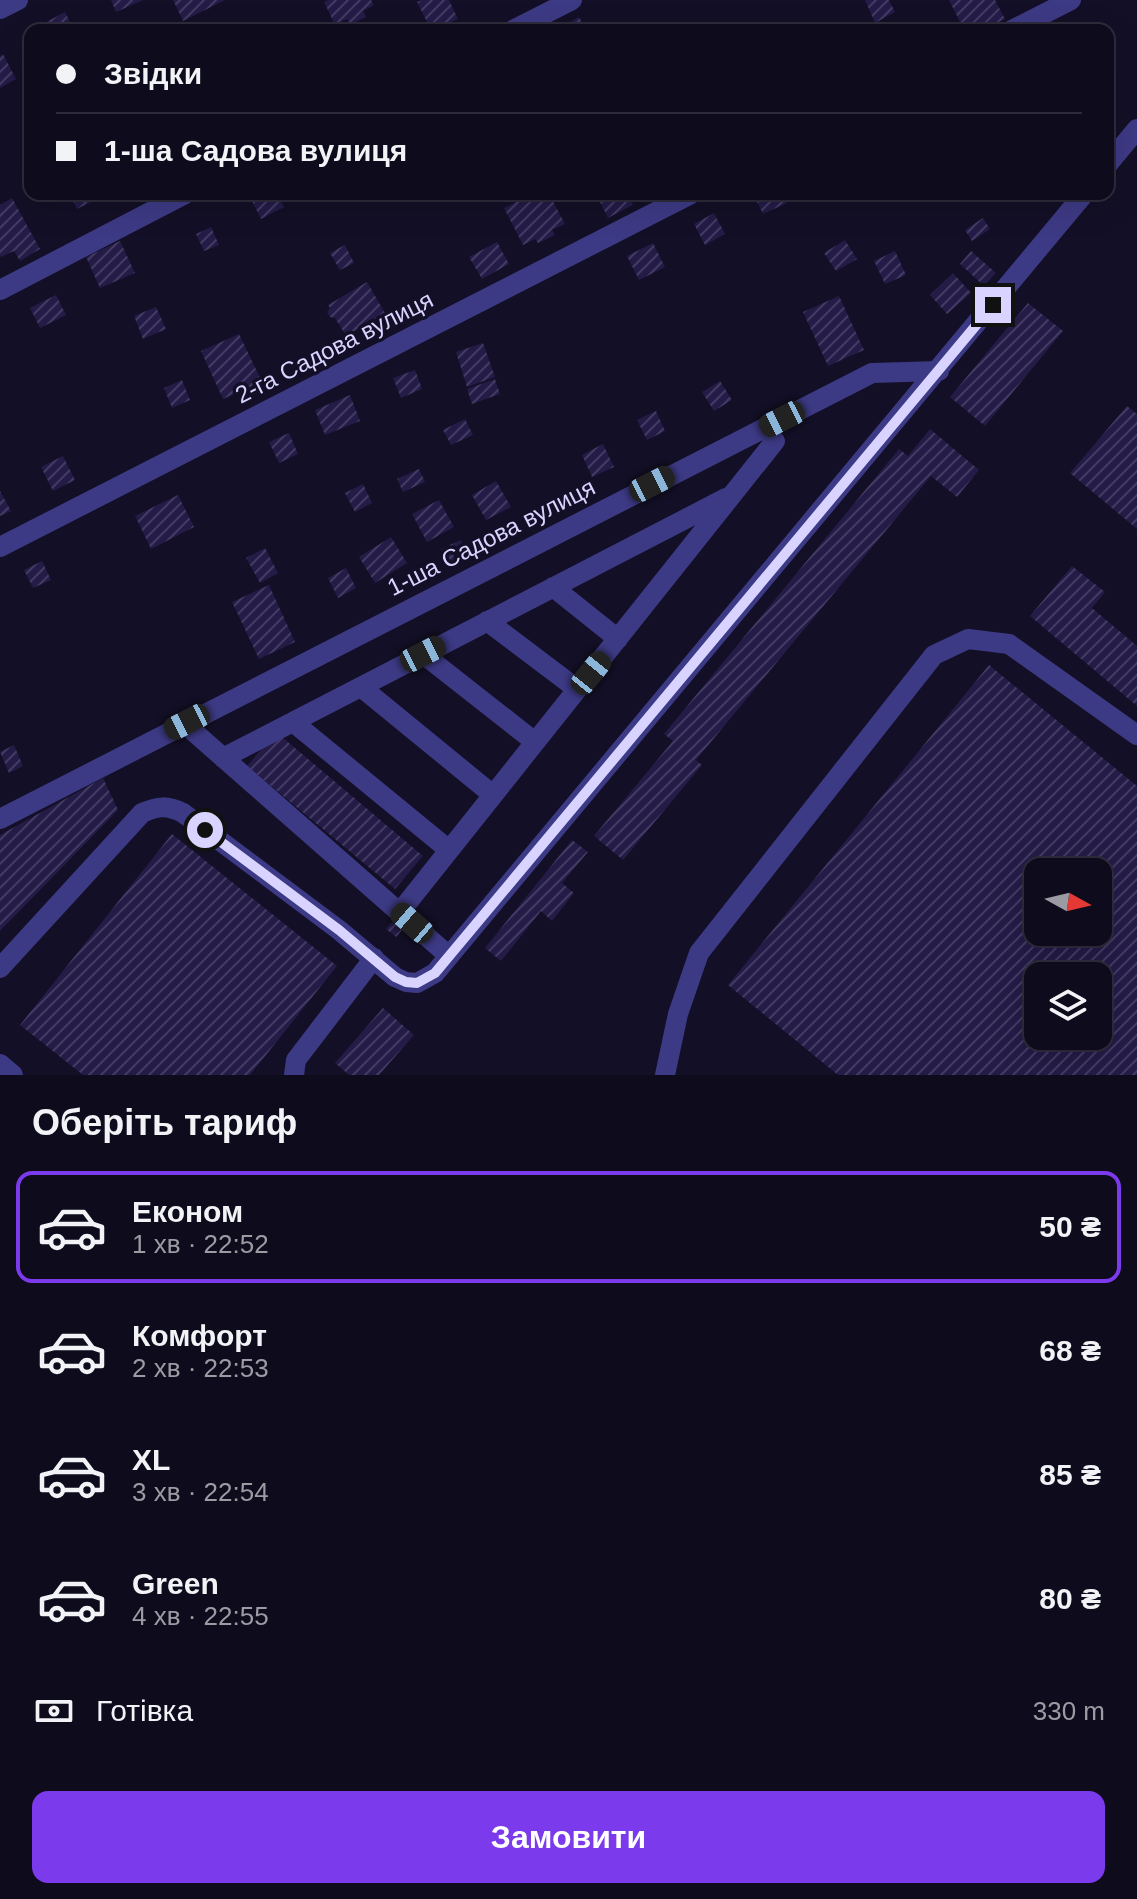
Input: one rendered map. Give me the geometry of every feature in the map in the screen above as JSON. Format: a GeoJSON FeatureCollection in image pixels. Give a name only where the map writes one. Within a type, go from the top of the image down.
{"type":"FeatureCollection","features":[{"type":"Feature","properties":{"kind":"street"},"geometry":{"type":"LineString","coordinates":[[0,9],[18,0]]}},
{"type":"Feature","properties":{"kind":"street"},"geometry":{"type":"LineString","coordinates":[[525,24],[572,0]]}},
{"type":"Feature","properties":{"kind":"street"},"geometry":{"type":"LineString","coordinates":[[1024,24],[1071,0]]}},
{"type":"Feature","properties":{"kind":"street"},"geometry":{"type":"LineString","coordinates":[[1114,157],[1137,129]]}},
{"type":"Feature","properties":{"kind":"street"},"geometry":{"type":"LineString","coordinates":[[0,290],[173,200]]}},
{"type":"Feature","properties":{"kind":"street","name":"2-га Садова вулиця"},"geometry":{"type":"LineString","coordinates":[[0,547],[679,200]]}},
{"type":"Feature","properties":{"kind":"street"},"geometry":{"type":"LineString","coordinates":[[0,968],[142,813],[157,806],[171,807],[183,813],[395,977],[406,982],[424,981],[435,973],[1079,200]]}},
{"type":"Feature","properties":{"kind":"street","name":"1-ша Садова вулиця"},"geometry":{"type":"LineString","coordinates":[[0,819],[872,373],[939,371]]}},
{"type":"Feature","properties":{"kind":"street"},"geometry":{"type":"LineString","coordinates":[[400,912],[775,441]]}},
{"type":"Feature","properties":{"kind":"street"},"geometry":{"type":"LineString","coordinates":[[223,758],[733,494]]}},
{"type":"Feature","properties":{"kind":"street"},"geometry":{"type":"LineString","coordinates":[[553,587],[618,639]]}},
{"type":"Feature","properties":{"kind":"street"},"geometry":{"type":"LineString","coordinates":[[487,621],[577,689]]}},
{"type":"Feature","properties":{"kind":"street"},"geometry":{"type":"LineString","coordinates":[[665,1075],[678,1014],[699,953],[934,655],[968,639],[1009,644],[1137,735]]}},
{"type":"Feature","properties":{"kind":"street"},"geometry":{"type":"LineString","coordinates":[[423,654],[535,742]]}},
{"type":"Feature","properties":{"kind":"street"},"geometry":{"type":"LineString","coordinates":[[361,687],[493,795]]}},
{"type":"Feature","properties":{"kind":"street"},"geometry":{"type":"LineString","coordinates":[[187,722],[223,758],[449,956]]}},
{"type":"Feature","properties":{"kind":"street"},"geometry":{"type":"LineString","coordinates":[[293,722],[449,850]]}},
{"type":"Feature","properties":{"kind":"street"},"geometry":{"type":"LineString","coordinates":[[294,1075],[296,1060],[374,958]]}},
{"type":"Feature","properties":{"kind":"street"},"geometry":{"type":"LineString","coordinates":[[0,1064],[13,1075]]}},
{"type":"Feature","properties":{"kind":"building"},"geometry":{"type":"Polygon","coordinates":[[[111,0],[143,0],[116,12],[111,0]]]}},
{"type":"Feature","properties":{"kind":"building"},"geometry":{"type":"Polygon","coordinates":[[[173,0],[225,0],[183,21],[173,0]]]}},
{"type":"Feature","properties":{"kind":"building"},"geometry":{"type":"Polygon","coordinates":[[[371,0],[374,5],[363,11],[366,17],[352,24],[347,19],[335,24],[324,2],[371,0]]]}},
{"type":"Feature","properties":{"kind":"building"},"geometry":{"type":"Polygon","coordinates":[[[449,0],[458,19],[446,24],[428,24],[417,2],[449,0]]]}},
{"type":"Feature","properties":{"kind":"building"},"geometry":{"type":"Polygon","coordinates":[[[865,0],[889,0],[895,12],[875,23],[865,0]]]}},
{"type":"Feature","properties":{"kind":"building"},"geometry":{"type":"Polygon","coordinates":[[[949,0],[995,0],[1005,19],[995,24],[961,24],[949,0]]]}},
{"type":"Feature","properties":{"kind":"building"},"geometry":{"type":"Polygon","coordinates":[[[65,12],[71,24],[42,24],[65,12]]]}},
{"type":"Feature","properties":{"kind":"building"},"geometry":{"type":"Polygon","coordinates":[[[579,17],[583,24],[566,24],[579,17]]]}},
{"type":"Feature","properties":{"kind":"building"},"geometry":{"type":"Polygon","coordinates":[[[3,54],[16,79],[0,88],[0,56],[3,54]]]}},
{"type":"Feature","properties":{"kind":"building"},"geometry":{"type":"Polygon","coordinates":[[[12,198],[40,249],[20,261],[14,251],[0,255],[0,205],[12,198]]]}},
{"type":"Feature","properties":{"kind":"building"},"geometry":{"type":"Polygon","coordinates":[[[73,200],[90,200],[91,202],[77,209],[73,200]]]}},
{"type":"Feature","properties":{"kind":"building"},"geometry":{"type":"Polygon","coordinates":[[[252,200],[280,200],[284,207],[261,219],[252,200]]]}},
{"type":"Feature","properties":{"kind":"building"},"geometry":{"type":"Polygon","coordinates":[[[520,200],[527,203],[552,200],[565,224],[552,230],[555,235],[538,243],[535,239],[523,245],[504,208],[520,200]]]}},
{"type":"Feature","properties":{"kind":"building"},"geometry":{"type":"Polygon","coordinates":[[[599,200],[630,200],[633,205],[608,218],[599,200]]]}},
{"type":"Feature","properties":{"kind":"building"},"geometry":{"type":"Polygon","coordinates":[[[756,200],[785,200],[787,203],[763,214],[756,200]]]}},
{"type":"Feature","properties":{"kind":"building"},"geometry":{"type":"Polygon","coordinates":[[[714,213],[725,234],[705,245],[694,224],[714,213]]]}},
{"type":"Feature","properties":{"kind":"building"},"geometry":{"type":"Polygon","coordinates":[[[983,218],[990,229],[972,241],[965,230],[983,218]]]}},
{"type":"Feature","properties":{"kind":"building"},"geometry":{"type":"Polygon","coordinates":[[[211,227],[219,245],[204,251],[196,234],[211,227]]]}},
{"type":"Feature","properties":{"kind":"building"},"geometry":{"type":"Polygon","coordinates":[[[845,240],[857,259],[836,271],[824,253],[845,240]]]}},
{"type":"Feature","properties":{"kind":"building"},"geometry":{"type":"Polygon","coordinates":[[[120,241],[135,273],[100,288],[86,257],[120,241]]]}},
{"type":"Feature","properties":{"kind":"building"},"geometry":{"type":"Polygon","coordinates":[[[497,242],[509,264],[482,279],[469,257],[497,242]]]}},
{"type":"Feature","properties":{"kind":"building"},"geometry":{"type":"Polygon","coordinates":[[[653,243],[665,267],[639,280],[627,256],[653,243]]]}},
{"type":"Feature","properties":{"kind":"building"},"geometry":{"type":"Polygon","coordinates":[[[345,245],[354,263],[340,270],[330,253],[345,245]]]}},
{"type":"Feature","properties":{"kind":"building"},"geometry":{"type":"Polygon","coordinates":[[[895,251],[906,275],[885,284],[874,261],[895,251]]]}},
{"type":"Feature","properties":{"kind":"building"},"geometry":{"type":"Polygon","coordinates":[[[971,251],[996,273],[984,286],[960,264],[971,251]]]}},
{"type":"Feature","properties":{"kind":"building"},"geometry":{"type":"Polygon","coordinates":[[[953,273],[971,293],[947,314],[930,295],[953,273]]]}},
{"type":"Feature","properties":{"kind":"building"},"geometry":{"type":"Polygon","coordinates":[[[367,282],[385,313],[346,336],[335,318],[327,312],[330,308],[328,305],[367,282]]]}},
{"type":"Feature","properties":{"kind":"building"},"geometry":{"type":"Polygon","coordinates":[[[56,295],[66,315],[40,328],[30,308],[56,295]]]}},
{"type":"Feature","properties":{"kind":"building"},"geometry":{"type":"Polygon","coordinates":[[[839,296],[864,350],[828,366],[803,312],[839,296]]]}},
{"type":"Feature","properties":{"kind":"building"},"geometry":{"type":"Polygon","coordinates":[[[1028,303],[1063,331],[985,426],[950,397],[1028,303]]]}},
{"type":"Feature","properties":{"kind":"building"},"geometry":{"type":"Polygon","coordinates":[[[156,307],[166,329],[143,339],[134,316],[156,307]]]}},
{"type":"Feature","properties":{"kind":"building"},"geometry":{"type":"Polygon","coordinates":[[[239,334],[262,382],[223,399],[201,351],[239,334]]]}},
{"type":"Feature","properties":{"kind":"building"},"geometry":{"type":"Polygon","coordinates":[[[483,343],[495,377],[467,387],[456,352],[483,343]]]}},
{"type":"Feature","properties":{"kind":"building"},"geometry":{"type":"Polygon","coordinates":[[[415,370],[422,389],[401,398],[393,378],[415,370]]]}},
{"type":"Feature","properties":{"kind":"building"},"geometry":{"type":"Polygon","coordinates":[[[495,379],[500,394],[472,404],[467,389],[495,379]]]}},
{"type":"Feature","properties":{"kind":"building"},"geometry":{"type":"Polygon","coordinates":[[[182,380],[190,400],[172,408],[164,388],[182,380]]]}},
{"type":"Feature","properties":{"kind":"building"},"geometry":{"type":"Polygon","coordinates":[[[720,381],[732,400],[714,411],[702,392],[720,381]]]}},
{"type":"Feature","properties":{"kind":"building"},"geometry":{"type":"Polygon","coordinates":[[[350,395],[360,421],[325,435],[315,410],[350,395]]]}},
{"type":"Feature","properties":{"kind":"building"},"geometry":{"type":"Polygon","coordinates":[[[1127,406],[1137,414],[1137,529],[1070,473],[1127,406]]]}},
{"type":"Feature","properties":{"kind":"building"},"geometry":{"type":"Polygon","coordinates":[[[656,411],[665,431],[647,440],[637,420],[656,411]]]}},
{"type":"Feature","properties":{"kind":"building"},"geometry":{"type":"Polygon","coordinates":[[[465,419],[473,435],[451,445],[443,430],[465,419]]]}},
{"type":"Feature","properties":{"kind":"building"},"geometry":{"type":"Polygon","coordinates":[[[930,429],[979,470],[957,497],[931,476],[696,760],[702,765],[623,860],[594,836],[673,741],[664,734],[899,449],[908,456],[930,429]]]}},
{"type":"Feature","properties":{"kind":"building"},"geometry":{"type":"Polygon","coordinates":[[[289,433],[298,454],[279,463],[269,442],[289,433]]]}},
{"type":"Feature","properties":{"kind":"building"},"geometry":{"type":"Polygon","coordinates":[[[603,444],[614,467],[592,477],[582,455],[603,444]]]}},
{"type":"Feature","properties":{"kind":"building"},"geometry":{"type":"Polygon","coordinates":[[[63,456],[75,480],[53,491],[41,467],[63,456]]]}},
{"type":"Feature","properties":{"kind":"building"},"geometry":{"type":"Polygon","coordinates":[[[419,469],[425,482],[403,492],[397,479],[419,469]]]}},
{"type":"Feature","properties":{"kind":"building"},"geometry":{"type":"Polygon","coordinates":[[[496,481],[511,507],[486,520],[472,495],[496,481]]]}},
{"type":"Feature","properties":{"kind":"building"},"geometry":{"type":"Polygon","coordinates":[[[363,484],[372,503],[355,512],[345,493],[363,484]]]}},
{"type":"Feature","properties":{"kind":"building"},"geometry":{"type":"Polygon","coordinates":[[[0,491],[11,511],[0,516],[0,491]]]}},
{"type":"Feature","properties":{"kind":"building"},"geometry":{"type":"Polygon","coordinates":[[[178,495],[194,527],[151,549],[135,516],[178,495]]]}},
{"type":"Feature","properties":{"kind":"building"},"geometry":{"type":"Polygon","coordinates":[[[439,500],[454,527],[427,542],[412,514],[439,500]]]}},
{"type":"Feature","properties":{"kind":"building"},"geometry":{"type":"Polygon","coordinates":[[[391,537],[407,563],[375,583],[359,557],[391,537]]]}},
{"type":"Feature","properties":{"kind":"building"},"geometry":{"type":"Polygon","coordinates":[[[461,540],[470,559],[450,568],[441,549],[461,540]]]}},
{"type":"Feature","properties":{"kind":"building"},"geometry":{"type":"Polygon","coordinates":[[[265,548],[278,573],[260,583],[246,558],[265,548]]]}},
{"type":"Feature","properties":{"kind":"building"},"geometry":{"type":"Polygon","coordinates":[[[42,561],[51,580],[33,588],[24,570],[42,561]]]}},
{"type":"Feature","properties":{"kind":"building"},"geometry":{"type":"Polygon","coordinates":[[[1072,566],[1105,592],[1092,608],[1137,646],[1137,706],[1030,616],[1072,566]]]}},
{"type":"Feature","properties":{"kind":"building"},"geometry":{"type":"Polygon","coordinates":[[[346,568],[356,588],[338,598],[328,578],[346,568]]]}},
{"type":"Feature","properties":{"kind":"building"},"geometry":{"type":"Polygon","coordinates":[[[269,585],[295,642],[259,659],[232,602],[269,585]]]}},
{"type":"Feature","properties":{"kind":"building"},"geometry":{"type":"Polygon","coordinates":[[[989,665],[1137,786],[1137,1075],[838,1075],[728,985],[989,665]]]}},
{"type":"Feature","properties":{"kind":"building"},"geometry":{"type":"Polygon","coordinates":[[[276,732],[423,856],[395,889],[247,766],[276,732]]]}},
{"type":"Feature","properties":{"kind":"building"},"geometry":{"type":"Polygon","coordinates":[[[14,745],[23,766],[9,773],[0,752],[14,745]]]}},
{"type":"Feature","properties":{"kind":"building"},"geometry":{"type":"Polygon","coordinates":[[[103,778],[118,810],[0,931],[0,835],[103,778]]]}},
{"type":"Feature","properties":{"kind":"building"},"geometry":{"type":"Polygon","coordinates":[[[172,834],[337,966],[250,1075],[83,1075],[20,1025],[172,834]]]}},
{"type":"Feature","properties":{"kind":"building"},"geometry":{"type":"Polygon","coordinates":[[[572,840],[588,852],[562,883],[574,893],[552,921],[541,911],[501,961],[485,948],[572,840]]]}},
{"type":"Feature","properties":{"kind":"building"},"geometry":{"type":"Polygon","coordinates":[[[395,918],[406,926],[396,937],[386,929],[395,918]]]}},
{"type":"Feature","properties":{"kind":"building"},"geometry":{"type":"Polygon","coordinates":[[[383,1008],[414,1035],[379,1075],[349,1075],[335,1063],[383,1008]]]}},
{"type":"Feature","properties":{"kind":"route"},"geometry":{"type":"LineString","coordinates":[[205,830],[339,930],[395,977],[412,983],[424,981],[435,973],[993,305]]}}]}
